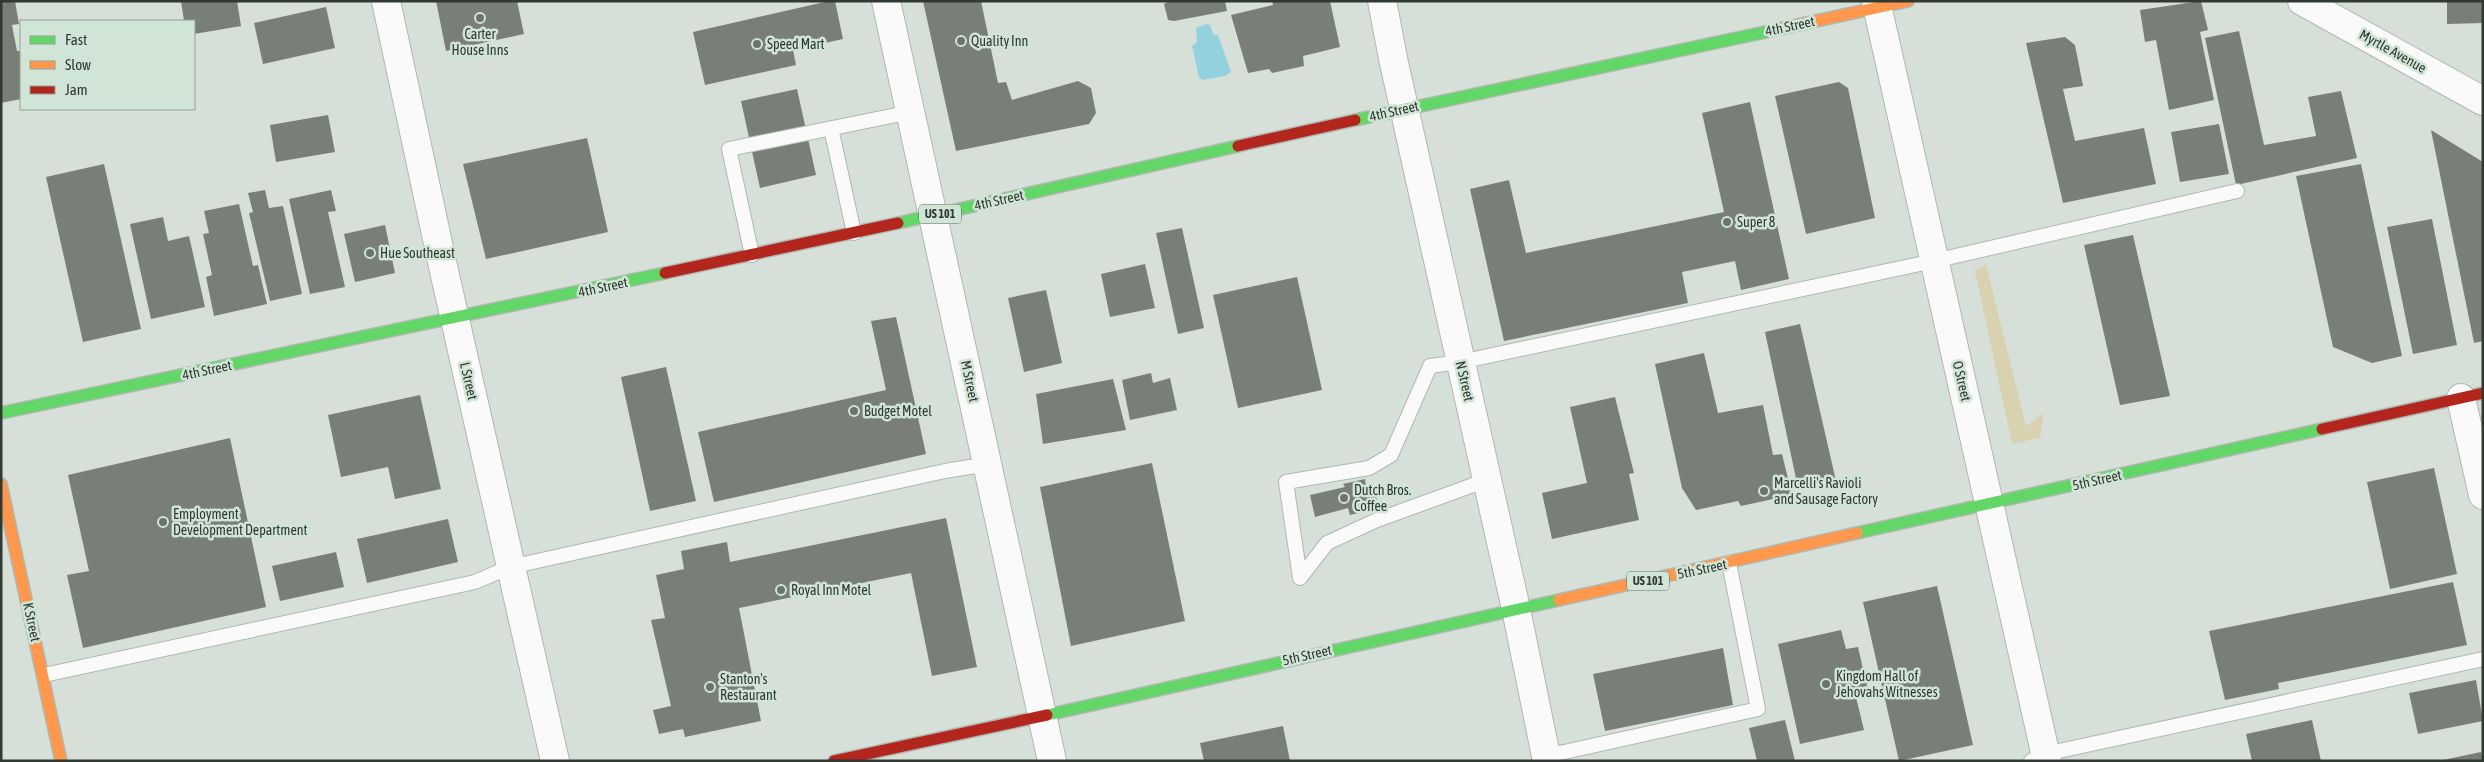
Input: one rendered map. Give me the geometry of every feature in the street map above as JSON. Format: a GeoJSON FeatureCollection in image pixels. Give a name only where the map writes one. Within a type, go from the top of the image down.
{"type":"FeatureCollection","features":[{"type":"Feature","properties":{"kind":"main road","name":"4th Street"},"geometry":{"type":"LineString","coordinates":[[1,413],[854,233],[1876,4],[1908,1]]}},
{"type":"Feature","properties":{"kind":"main road","name":"5th Street"},"geometry":{"type":"LineString","coordinates":[[834,761],[1043,716],[1145,691],[1729,563],[2472,396]]}},
{"type":"Feature","properties":{"kind":"main road","name":"K Street"},"geometry":{"type":"LineString","coordinates":[[1,484],[44,675],[61,761]]}},
{"type":"Feature","properties":{"kind":"street","name":"L Street"},"geometry":{"type":"LineString","coordinates":[[386,1],[510,567],[556,761]]}},
{"type":"Feature","properties":{"kind":"street","name":"M Street"},"geometry":{"type":"LineString","coordinates":[[886,1],[1052,761]]}},
{"type":"Feature","properties":{"kind":"street","name":"N Street"},"geometry":{"type":"LineString","coordinates":[[1382,1],[1404,109],[1516,609],[1546,758]]}},
{"type":"Feature","properties":{"kind":"street","name":"Myrtle Avenue"},"geometry":{"type":"LineString","coordinates":[[2302,1],[2483,101]]}},
{"type":"Feature","properties":{"kind":"street","name":"O Street"},"geometry":{"type":"LineString","coordinates":[[1876,4],[1989,504],[2041,758]]}},
{"type":"Feature","properties":{"kind":"street"},"geometry":{"type":"LineString","coordinates":[[2472,396],[2483,495]]}},
{"type":"Feature","properties":{"kind":"lane"},"geometry":{"type":"LineString","coordinates":[[752,254],[729,149],[911,112]]}},
{"type":"Feature","properties":{"kind":"lane"},"geometry":{"type":"LineString","coordinates":[[831,128],[854,233]]}},
{"type":"Feature","properties":{"kind":"lane"},"geometry":{"type":"LineString","coordinates":[[1487,480],[1377,520],[1327,543],[1300,578],[1286,482],[1369,468],[1391,455],[1430,366],[1460,362],[1934,261],[2237,191]]}},
{"type":"Feature","properties":{"kind":"lane"},"geometry":{"type":"LineString","coordinates":[[44,675],[474,582],[510,567],[945,471],[988,464]]}},
{"type":"Feature","properties":{"kind":"lane"},"geometry":{"type":"LineString","coordinates":[[1546,758],[1758,709],[1729,563]]}},
{"type":"Feature","properties":{"kind":"lane"},"geometry":{"type":"LineString","coordinates":[[2041,758],[2483,659]]}},
{"type":"Feature","properties":{"kind":"shaded area"},"geometry":{"type":"Polygon","coordinates":[[[1986,264],[2026,426],[2044,413],[2040,438],[2012,444],[1975,271],[1986,264]]]}},
{"type":"Feature","properties":{"kind":"water"},"geometry":{"type":"Polygon","coordinates":[[[1206,24],[1210,25],[1213,34],[1218,35],[1231,72],[1225,76],[1202,80],[1199,77],[1192,46],[1197,42],[1196,28],[1206,24]]]}},
{"type":"Feature","properties":{"kind":"building"},"geometry":{"type":"Polygon","coordinates":[[[1,1],[15,1],[19,24],[12,25],[17,51],[20,51],[20,99],[1,103],[1,1]]]}},
{"type":"Feature","properties":{"kind":"building"},"geometry":{"type":"Polygon","coordinates":[[[181,1],[237,1],[241,26],[195,34],[195,20],[184,20],[181,1]]]}},
{"type":"Feature","properties":{"kind":"building","name":"Carter House Inns"},"geometry":{"type":"Polygon","coordinates":[[[436,1],[517,1],[524,34],[446,51],[436,1]]]}},
{"type":"Feature","properties":{"kind":"building","name":"Speed Mart"},"geometry":{"type":"Polygon","coordinates":[[[835,1],[843,39],[793,50],[796,65],[705,85],[693,32],[835,1]]]}},
{"type":"Feature","properties":{"kind":"building","name":"Quality Inn"},"geometry":{"type":"Polygon","coordinates":[[[923,1],[981,1],[998,83],[1006,82],[1012,100],[1078,81],[1091,88],[1096,113],[1089,124],[956,151],[923,1]]]}},
{"type":"Feature","properties":{"kind":"building"},"geometry":{"type":"Polygon","coordinates":[[[1170,1],[1225,1],[1227,11],[1174,21],[1168,20],[1164,4],[1170,1]]]}},
{"type":"Feature","properties":{"kind":"building"},"geometry":{"type":"Polygon","coordinates":[[[1272,1],[1330,1],[1340,47],[1303,56],[1304,66],[1272,73],[1269,69],[1248,73],[1231,15],[1273,5],[1272,1]]]}},
{"type":"Feature","properties":{"kind":"building"},"geometry":{"type":"Polygon","coordinates":[[[2201,1],[2208,30],[2200,32],[2214,100],[2169,110],[2156,40],[2145,42],[2140,10],[2201,1]]]}},
{"type":"Feature","properties":{"kind":"building"},"geometry":{"type":"Polygon","coordinates":[[[2447,1],[2483,1],[2483,23],[2447,24],[2447,1]]]}},
{"type":"Feature","properties":{"kind":"building"},"geometry":{"type":"Polygon","coordinates":[[[326,7],[335,48],[263,64],[254,23],[326,7]]]}},
{"type":"Feature","properties":{"kind":"building"},"geometry":{"type":"Polygon","coordinates":[[[2239,31],[2264,145],[2316,136],[2308,97],[2341,91],[2357,158],[2236,185],[2205,38],[2239,31]]]}},
{"type":"Feature","properties":{"kind":"building"},"geometry":{"type":"Polygon","coordinates":[[[2065,37],[2075,45],[2083,86],[2063,89],[2075,141],[2144,128],[2156,184],[2063,203],[2026,43],[2065,37]]]}},
{"type":"Feature","properties":{"kind":"building"},"geometry":{"type":"Polygon","coordinates":[[[1839,82],[1848,88],[1875,218],[1806,234],[1775,96],[1839,82]]]}},
{"type":"Feature","properties":{"kind":"building"},"geometry":{"type":"Polygon","coordinates":[[[797,89],[816,175],[760,188],[741,101],[797,89]]]}},
{"type":"Feature","properties":{"kind":"building","name":"Super 8"},"geometry":{"type":"Polygon","coordinates":[[[1750,102],[1789,279],[1741,290],[1735,261],[1682,272],[1688,303],[1504,341],[1470,189],[1509,180],[1526,253],[1724,212],[1702,113],[1750,102]]]}},
{"type":"Feature","properties":{"kind":"building"},"geometry":{"type":"Polygon","coordinates":[[[328,115],[335,152],[276,162],[270,125],[328,115]]]}},
{"type":"Feature","properties":{"kind":"building"},"geometry":{"type":"Polygon","coordinates":[[[2219,124],[2229,174],[2180,182],[2171,132],[2219,124]]]}},
{"type":"Feature","properties":{"kind":"building"},"geometry":{"type":"Polygon","coordinates":[[[2431,130],[2483,162],[2483,341],[2474,343],[2431,130]]]}},
{"type":"Feature","properties":{"kind":"building"},"geometry":{"type":"Polygon","coordinates":[[[587,138],[608,232],[486,259],[463,164],[587,138]]]}},
{"type":"Feature","properties":{"kind":"building"},"geometry":{"type":"Polygon","coordinates":[[[104,164],[141,329],[83,342],[46,177],[104,164]]]}},
{"type":"Feature","properties":{"kind":"building"},"geometry":{"type":"Polygon","coordinates":[[[2361,164],[2402,356],[2372,363],[2333,347],[2296,176],[2361,164]]]}},
{"type":"Feature","properties":{"kind":"building"},"geometry":{"type":"Polygon","coordinates":[[[265,190],[269,208],[283,206],[302,294],[270,301],[249,213],[253,212],[248,193],[265,190]]]}},
{"type":"Feature","properties":{"kind":"building"},"geometry":{"type":"Polygon","coordinates":[[[331,190],[336,211],[328,212],[345,287],[310,294],[289,199],[331,190]]]}},
{"type":"Feature","properties":{"kind":"building"},"geometry":{"type":"Polygon","coordinates":[[[239,204],[253,266],[258,265],[267,304],[214,316],[206,277],[212,275],[203,234],[209,233],[204,211],[239,204]]]}},
{"type":"Feature","properties":{"kind":"building"},"geometry":{"type":"Polygon","coordinates":[[[163,217],[168,241],[189,236],[205,307],[151,319],[130,224],[163,217]]]}},
{"type":"Feature","properties":{"kind":"building"},"geometry":{"type":"Polygon","coordinates":[[[2432,219],[2457,345],[2413,354],[2387,227],[2432,219]]]}},
{"type":"Feature","properties":{"kind":"building","name":"Hue Southeast"},"geometry":{"type":"Polygon","coordinates":[[[385,225],[395,273],[355,282],[344,234],[385,225]]]}},
{"type":"Feature","properties":{"kind":"building"},"geometry":{"type":"Polygon","coordinates":[[[1182,228],[1204,328],[1178,334],[1156,233],[1182,228]]]}},
{"type":"Feature","properties":{"kind":"building"},"geometry":{"type":"Polygon","coordinates":[[[2133,235],[2170,396],[2120,405],[2084,245],[2133,235]]]}},
{"type":"Feature","properties":{"kind":"building"},"geometry":{"type":"Polygon","coordinates":[[[1145,264],[1155,308],[1110,317],[1101,274],[1145,264]]]}},
{"type":"Feature","properties":{"kind":"building"},"geometry":{"type":"Polygon","coordinates":[[[1297,277],[1322,390],[1238,408],[1213,295],[1297,277]]]}},
{"type":"Feature","properties":{"kind":"building"},"geometry":{"type":"Polygon","coordinates":[[[1046,290],[1062,363],[1024,372],[1008,298],[1046,290]]]}},
{"type":"Feature","properties":{"kind":"building","name":"Budget Motel"},"geometry":{"type":"Polygon","coordinates":[[[896,317],[926,454],[714,502],[698,432],[886,390],[871,321],[896,317]]]}},
{"type":"Feature","properties":{"kind":"building"},"geometry":{"type":"Polygon","coordinates":[[[1800,324],[1836,481],[1798,488],[1765,332],[1800,324]]]}},
{"type":"Feature","properties":{"kind":"building"},"geometry":{"type":"Polygon","coordinates":[[[1704,353],[1718,413],[1763,405],[1773,455],[1782,454],[1792,495],[1741,506],[1738,501],[1696,510],[1682,488],[1655,364],[1704,353]]]}},
{"type":"Feature","properties":{"kind":"building"},"geometry":{"type":"Polygon","coordinates":[[[666,367],[696,501],[650,511],[621,377],[666,367]]]}},
{"type":"Feature","properties":{"kind":"building"},"geometry":{"type":"Polygon","coordinates":[[[1151,373],[1153,383],[1170,378],[1177,410],[1130,420],[1122,380],[1151,373]]]}},
{"type":"Feature","properties":{"kind":"building"},"geometry":{"type":"Polygon","coordinates":[[[1113,379],[1126,430],[1043,444],[1036,394],[1113,379]]]}},
{"type":"Feature","properties":{"kind":"building"},"geometry":{"type":"Polygon","coordinates":[[[420,395],[441,489],[395,499],[388,467],[341,477],[328,415],[420,395]]]}},
{"type":"Feature","properties":{"kind":"building"},"geometry":{"type":"Polygon","coordinates":[[[1615,397],[1634,473],[1629,474],[1639,520],[1552,539],[1542,493],[1587,483],[1570,407],[1615,397]]]}},
{"type":"Feature","properties":{"kind":"building","name":"Employment Development Department"},"geometry":{"type":"Polygon","coordinates":[[[230,438],[266,607],[83,648],[67,575],[89,571],[68,475],[230,438]]]}},
{"type":"Feature","properties":{"kind":"building"},"geometry":{"type":"Polygon","coordinates":[[[1152,463],[1185,621],[1071,646],[1040,487],[1152,463]]]}},
{"type":"Feature","properties":{"kind":"building"},"geometry":{"type":"Polygon","coordinates":[[[2434,468],[2457,574],[2390,589],[2367,482],[2434,468]]]}},
{"type":"Feature","properties":{"kind":"building","name":"Dutch Bros. Coffee"},"geometry":{"type":"Polygon","coordinates":[[[1365,479],[1366,487],[1373,485],[1377,500],[1369,502],[1371,510],[1350,515],[1348,508],[1315,517],[1310,495],[1345,487],[1343,484],[1365,479]]]}},
{"type":"Feature","properties":{"kind":"building"},"geometry":{"type":"Polygon","coordinates":[[[946,518],[977,667],[932,676],[911,573],[739,608],[761,721],[685,737],[683,729],[659,734],[653,710],[671,706],[651,620],[665,618],[656,575],[684,569],[681,551],[727,542],[730,562],[946,518]]]}},
{"type":"Feature","properties":{"kind":"building"},"geometry":{"type":"Polygon","coordinates":[[[448,519],[458,562],[367,583],[357,539],[448,519]]]}},
{"type":"Feature","properties":{"kind":"building"},"geometry":{"type":"Polygon","coordinates":[[[336,552],[344,587],[280,601],[272,566],[336,552]]]}},
{"type":"Feature","properties":{"kind":"building"},"geometry":{"type":"Polygon","coordinates":[[[2453,582],[2467,645],[2278,683],[2279,689],[2225,700],[2209,631],[2453,582]]]}},
{"type":"Feature","properties":{"kind":"building"},"geometry":{"type":"Polygon","coordinates":[[[1937,586],[1973,745],[1899,761],[1863,602],[1937,586]]]}},
{"type":"Feature","properties":{"kind":"building"},"geometry":{"type":"Polygon","coordinates":[[[1841,630],[1846,649],[1858,647],[1867,686],[1854,689],[1864,730],[1800,744],[1778,644],[1841,630]]]}},
{"type":"Feature","properties":{"kind":"building"},"geometry":{"type":"Polygon","coordinates":[[[1723,648],[1733,705],[1605,731],[1593,674],[1723,648]]]}},
{"type":"Feature","properties":{"kind":"building"},"geometry":{"type":"Polygon","coordinates":[[[2476,680],[2483,721],[2418,734],[2409,693],[2476,680]]]}},
{"type":"Feature","properties":{"kind":"building"},"geometry":{"type":"Polygon","coordinates":[[[1785,720],[1795,761],[1757,761],[1749,728],[1785,720]]]}},
{"type":"Feature","properties":{"kind":"building"},"geometry":{"type":"Polygon","coordinates":[[[2312,720],[2321,761],[2252,761],[2246,734],[2312,720]]]}},
{"type":"Feature","properties":{"kind":"building"},"geometry":{"type":"Polygon","coordinates":[[[1283,726],[1290,761],[1204,761],[1200,743],[1283,726]]]}},
{"type":"Feature","properties":{"kind":"building"},"geometry":{"type":"Polygon","coordinates":[[[2481,752],[2483,761],[2443,761],[2443,760],[2481,752]]]}},
{"type":"Feature","properties":{"kind":"traffic: fast"},"geometry":{"type":"LineString","coordinates":[[1355,120],[1770,31]]}},
{"type":"Feature","properties":{"kind":"traffic: fast"},"geometry":{"type":"LineString","coordinates":[[898,223],[1238,146]]}},
{"type":"Feature","properties":{"kind":"traffic: fast"},"geometry":{"type":"LineString","coordinates":[[1,413],[665,273]]}},
{"type":"Feature","properties":{"kind":"traffic: fast"},"geometry":{"type":"LineString","coordinates":[[1857,533],[2322,429]]}},
{"type":"Feature","properties":{"kind":"traffic: fast"},"geometry":{"type":"LineString","coordinates":[[1047,715],[1559,600]]}},
{"type":"Feature","properties":{"kind":"traffic: slow"},"geometry":{"type":"LineString","coordinates":[[1770,31],[1908,1]]}},
{"type":"Feature","properties":{"kind":"traffic: slow"},"geometry":{"type":"LineString","coordinates":[[1,484],[61,761]]}},
{"type":"Feature","properties":{"kind":"traffic: slow"},"geometry":{"type":"LineString","coordinates":[[1559,600],[1857,533]]}},
{"type":"Feature","properties":{"kind":"traffic: jam"},"geometry":{"type":"LineString","coordinates":[[1238,146],[1355,120]]}},
{"type":"Feature","properties":{"kind":"traffic: jam"},"geometry":{"type":"LineString","coordinates":[[665,273],[898,223]]}},
{"type":"Feature","properties":{"kind":"traffic: jam"},"geometry":{"type":"LineString","coordinates":[[2322,429],[2483,393]]}},
{"type":"Feature","properties":{"kind":"traffic: jam"},"geometry":{"type":"LineString","coordinates":[[834,761],[1047,715]]}},
{"type":"Feature","properties":{"kind":"place","name":"Carter House Inns"},"geometry":{"type":"Point","coordinates":[480,18]}},
{"type":"Feature","properties":{"kind":"place","name":"Quality Inn"},"geometry":{"type":"Point","coordinates":[961,41]}},
{"type":"Feature","properties":{"kind":"place","name":"Speed Mart"},"geometry":{"type":"Point","coordinates":[757,44]}},
{"type":"Feature","properties":{"kind":"place","name":"Super 8"},"geometry":{"type":"Point","coordinates":[1727,222]}},
{"type":"Feature","properties":{"kind":"place","name":"Hue Southeast"},"geometry":{"type":"Point","coordinates":[370,253]}},
{"type":"Feature","properties":{"kind":"place","name":"Budget Motel"},"geometry":{"type":"Point","coordinates":[854,411]}},
{"type":"Feature","properties":{"kind":"place","name":"Marcelli's Ravioli and Sausage Factory"},"geometry":{"type":"Point","coordinates":[1764,491]}},
{"type":"Feature","properties":{"kind":"place","name":"Dutch Bros. Coffee"},"geometry":{"type":"Point","coordinates":[1344,498]}},
{"type":"Feature","properties":{"kind":"place","name":"Employment Development Department"},"geometry":{"type":"Point","coordinates":[163,522]}},
{"type":"Feature","properties":{"kind":"place","name":"Royal Inn Motel"},"geometry":{"type":"Point","coordinates":[781,590]}},
{"type":"Feature","properties":{"kind":"place","name":"Kingdom Hall of Jehovahs Witnesses"},"geometry":{"type":"Point","coordinates":[1826,684]}},
{"type":"Feature","properties":{"kind":"place","name":"Stanton's Restaurant"},"geometry":{"type":"Point","coordinates":[710,687]}}]}
